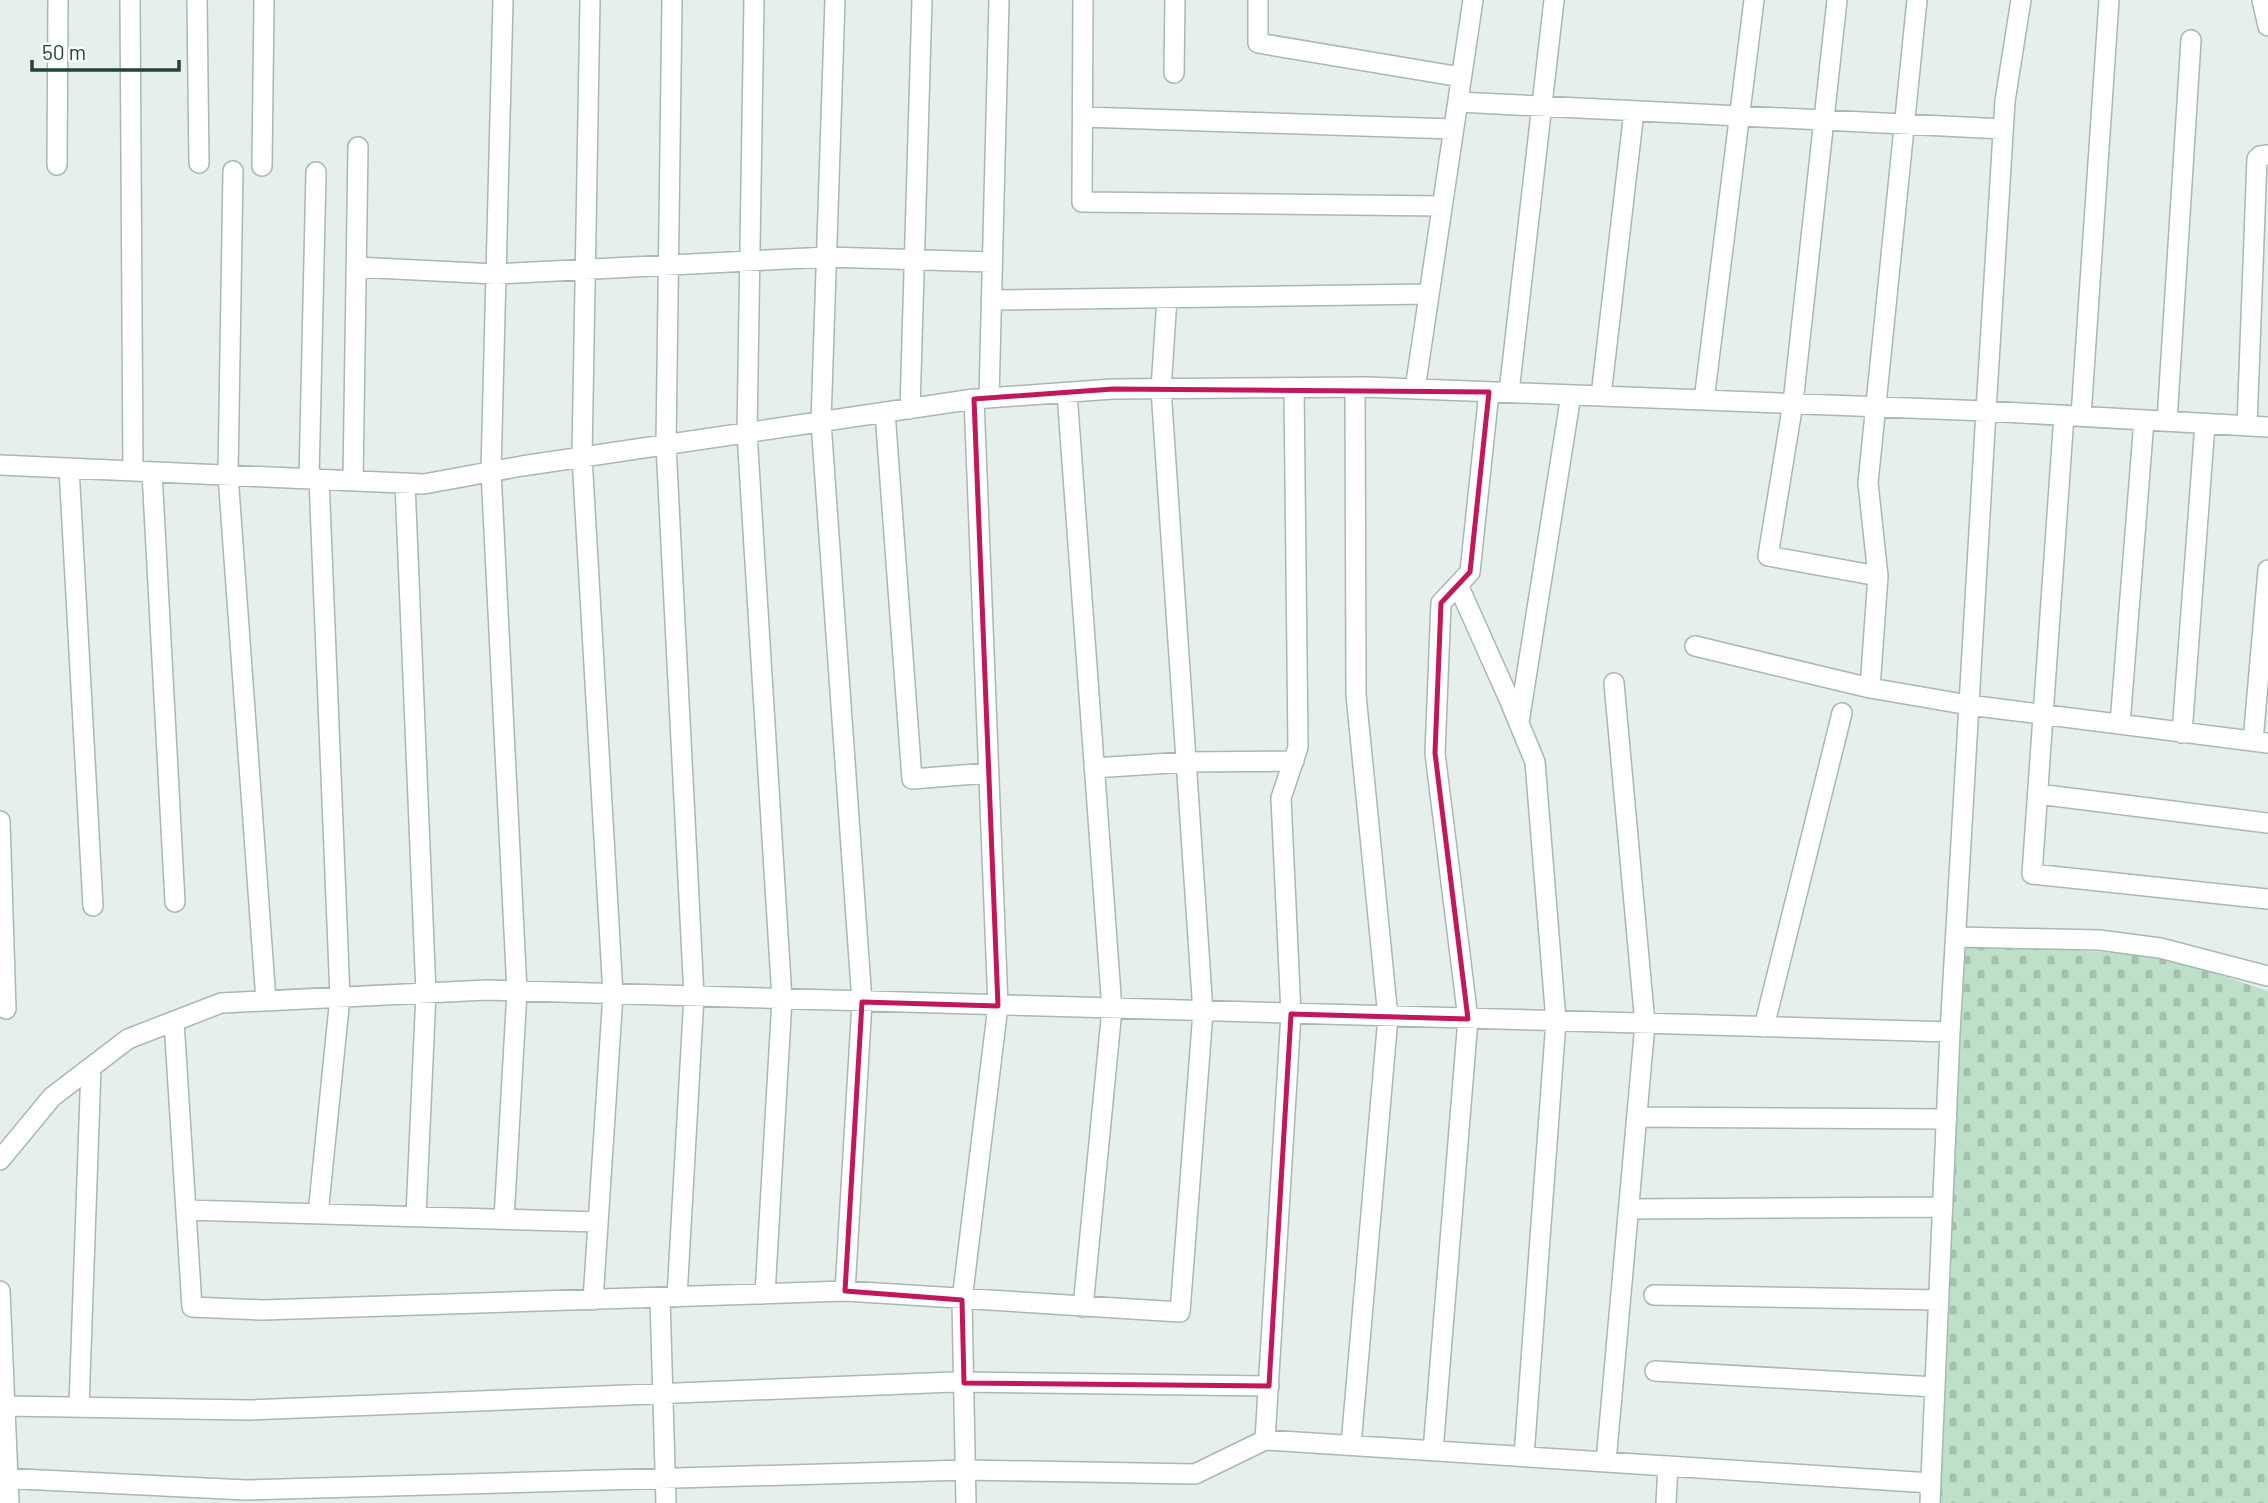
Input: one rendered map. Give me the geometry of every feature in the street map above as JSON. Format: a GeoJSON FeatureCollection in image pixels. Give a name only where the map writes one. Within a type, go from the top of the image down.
{"type":"FeatureCollection","features":[{"type":"Feature","properties":{"kind":"street"},"geometry":{"type":"LineString","coordinates":[[57,166],[58,0]]}},
{"type":"Feature","properties":{"kind":"street"},"geometry":{"type":"LineString","coordinates":[[130,0],[143,472],[175,902]]}},
{"type":"Feature","properties":{"kind":"street"},"geometry":{"type":"LineString","coordinates":[[197,0],[199,163]]}},
{"type":"Feature","properties":{"kind":"street"},"geometry":{"type":"LineString","coordinates":[[262,166],[264,0]]}},
{"type":"Feature","properties":{"kind":"street"},"geometry":{"type":"LineString","coordinates":[[503,0],[491,471],[517,991],[503,1219]]}},
{"type":"Feature","properties":{"kind":"street"},"geometry":{"type":"LineString","coordinates":[[590,0],[582,457],[613,994],[593,1300]]}},
{"type":"Feature","properties":{"kind":"street"},"geometry":{"type":"LineString","coordinates":[[666,1503],[663,1394],[694,996],[666,445],[672,0]]}},
{"type":"Feature","properties":{"kind":"street"},"geometry":{"type":"LineString","coordinates":[[754,0],[747,433],[782,999],[765,1294]]}},
{"type":"Feature","properties":{"kind":"street"},"geometry":{"type":"LineString","coordinates":[[835,0],[821,422],[862,1002],[845,1291]]}},
{"type":"Feature","properties":{"kind":"street"},"geometry":{"type":"LineString","coordinates":[[910,409],[922,0]]}},
{"type":"Feature","properties":{"kind":"street"},"geometry":{"type":"LineString","coordinates":[[967,1503],[962,1300],[998,1006],[989,773],[982,399],[992,300],[999,0]]}},
{"type":"Feature","properties":{"kind":"street"},"geometry":{"type":"LineString","coordinates":[[1083,0],[1082,202],[1442,206]]}},
{"type":"Feature","properties":{"kind":"street"},"geometry":{"type":"LineString","coordinates":[[1174,73],[1175,0]]}},
{"type":"Feature","properties":{"kind":"street"},"geometry":{"type":"LineString","coordinates":[[1258,0],[1258,43],[1461,77]]}},
{"type":"Feature","properties":{"kind":"street"},"geometry":{"type":"LineString","coordinates":[[1415,389],[1458,102],[1470,0]]}},
{"type":"Feature","properties":{"kind":"street"},"geometry":{"type":"LineString","coordinates":[[1509,393],[1553,0]]}},
{"type":"Feature","properties":{"kind":"street"},"geometry":{"type":"LineString","coordinates":[[1704,400],[1754,0]]}},
{"type":"Feature","properties":{"kind":"street"},"geometry":{"type":"LineString","coordinates":[[1837,0],[1793,403],[1768,556],[1878,576]]}},
{"type":"Feature","properties":{"kind":"street"},"geometry":{"type":"LineString","coordinates":[[1870,688],[1878,576],[1868,483],[1917,0]]}},
{"type":"Feature","properties":{"kind":"street"},"geometry":{"type":"LineString","coordinates":[[1930,1503],[1950,1032],[2003,128],[2021,0]]}},
{"type":"Feature","properties":{"kind":"street"},"geometry":{"type":"LineString","coordinates":[[2109,0],[2073,416],[2043,715],[2032,874],[2268,899]]}},
{"type":"Feature","properties":{"kind":"street"},"geometry":{"type":"LineString","coordinates":[[2262,0],[2268,26]]}},
{"type":"Feature","properties":{"kind":"street"},"geometry":{"type":"LineString","coordinates":[[2167,421],[2191,40]]}},
{"type":"Feature","properties":{"kind":"street"},"geometry":{"type":"LineString","coordinates":[[1458,102],[2003,128]]}},
{"type":"Feature","properties":{"kind":"street"},"geometry":{"type":"LineString","coordinates":[[1601,396],[1634,111]]}},
{"type":"Feature","properties":{"kind":"street"},"geometry":{"type":"LineString","coordinates":[[1083,117],[1453,129]]}},
{"type":"Feature","properties":{"kind":"street"},"geometry":{"type":"LineString","coordinates":[[353,481],[358,147]]}},
{"type":"Feature","properties":{"kind":"street"},"geometry":{"type":"LineString","coordinates":[[2247,426],[2258,159],[2268,155]]}},
{"type":"Feature","properties":{"kind":"street"},"geometry":{"type":"LineString","coordinates":[[233,171],[229,475],[266,1001]]}},
{"type":"Feature","properties":{"kind":"street"},"geometry":{"type":"LineString","coordinates":[[316,172],[314,479],[340,997],[318,1214]]}},
{"type":"Feature","properties":{"kind":"street"},"geometry":{"type":"LineString","coordinates":[[356,267],[496,274],[827,257],[992,262]]}},
{"type":"Feature","properties":{"kind":"street"},"geometry":{"type":"LineString","coordinates":[[992,300],[1429,294]]}},
{"type":"Feature","properties":{"kind":"street"},"geometry":{"type":"LineString","coordinates":[[174,1021],[192,1307],[263,1310],[845,1291],[1180,1312],[1203,1012],[1161,389],[1167,298]]}},
{"type":"Feature","properties":{"kind":"street"},"geometry":{"type":"LineString","coordinates":[[1351,1445],[1388,1017],[1356,695],[1356,387]]}},
{"type":"Feature","properties":{"kind":"street"},"geometry":{"type":"LineString","coordinates":[[1265,1440],[1291,1014],[1280,798],[1298,747],[1294,388]]}},
{"type":"Feature","properties":{"kind":"street"},"geometry":{"type":"LineString","coordinates":[[0,465],[424,484],[582,457],[982,399],[1161,389],[1415,389],[1875,406],[2268,427]]}},
{"type":"Feature","properties":{"kind":"street"},"geometry":{"type":"LineString","coordinates":[[1433,1451],[1468,1019],[1435,753],[1441,603],[1470,572],[1489,392]]}},
{"type":"Feature","properties":{"kind":"street"},"geometry":{"type":"LineString","coordinates":[[1067,393],[1112,1009],[1083,1307]]}},
{"type":"Feature","properties":{"kind":"street"},"geometry":{"type":"LineString","coordinates":[[1519,723],[1572,395]]}},
{"type":"Feature","properties":{"kind":"street"},"geometry":{"type":"LineString","coordinates":[[886,412],[912,779],[989,773]]}},
{"type":"Feature","properties":{"kind":"street"},"geometry":{"type":"LineString","coordinates":[[2120,724],[2144,420]]}},
{"type":"Feature","properties":{"kind":"street"},"geometry":{"type":"LineString","coordinates":[[2182,733],[2205,424]]}},
{"type":"Feature","properties":{"kind":"street"},"geometry":{"type":"LineString","coordinates":[[69,468],[93,906]]}},
{"type":"Feature","properties":{"kind":"street"},"geometry":{"type":"LineString","coordinates":[[405,484],[426,993],[416,1216]]}},
{"type":"Feature","properties":{"kind":"street"},"geometry":{"type":"LineString","coordinates":[[1695,646],[1870,688],[1969,705],[2261,742],[2268,570]]}},
{"type":"Feature","properties":{"kind":"street"},"geometry":{"type":"LineString","coordinates":[[1458,585],[1535,762],[1556,1021],[1524,1457]]}},
{"type":"Feature","properties":{"kind":"street"},"geometry":{"type":"LineString","coordinates":[[1606,1462],[1646,1024],[1614,683]]}},
{"type":"Feature","properties":{"kind":"street"},"geometry":{"type":"LineString","coordinates":[[1764,1027],[1842,713]]}},
{"type":"Feature","properties":{"kind":"street"},"geometry":{"type":"LineString","coordinates":[[1094,768],[1186,762],[1294,761]]}},
{"type":"Feature","properties":{"kind":"street"},"geometry":{"type":"LineString","coordinates":[[2038,794],[2268,823]]}},
{"type":"Feature","properties":{"kind":"street"},"geometry":{"type":"LineString","coordinates":[[0,821],[6,1009]]}},
{"type":"Feature","properties":{"kind":"street"},"geometry":{"type":"LineString","coordinates":[[1956,937],[2099,940],[2160,948],[2268,976]]}},
{"type":"Feature","properties":{"kind":"street"},"geometry":{"type":"LineString","coordinates":[[0,1160],[51,1097],[128,1039],[221,1003],[517,991],[1950,1032]]}},
{"type":"Feature","properties":{"kind":"street"},"geometry":{"type":"LineString","coordinates":[[79,1407],[91,1067]]}},
{"type":"Feature","properties":{"kind":"street"},"geometry":{"type":"LineString","coordinates":[[1637,1117],[1947,1119]]}},
{"type":"Feature","properties":{"kind":"street"},"geometry":{"type":"LineString","coordinates":[[1629,1209],[1943,1207]]}},
{"type":"Feature","properties":{"kind":"street"},"geometry":{"type":"LineString","coordinates":[[186,1210],[598,1222]]}},
{"type":"Feature","properties":{"kind":"street"},"geometry":{"type":"LineString","coordinates":[[0,1291],[5,1406],[4,1478],[9,1503]]}},
{"type":"Feature","properties":{"kind":"street"},"geometry":{"type":"LineString","coordinates":[[1654,1295],[1939,1300]]}},
{"type":"Feature","properties":{"kind":"street"},"geometry":{"type":"LineString","coordinates":[[1655,1371],[1935,1387]]}},
{"type":"Feature","properties":{"kind":"street"},"geometry":{"type":"LineString","coordinates":[[5,1406],[249,1410],[964,1382],[1269,1386]]}},
{"type":"Feature","properties":{"kind":"street"},"geometry":{"type":"LineString","coordinates":[[4,1478],[246,1490],[966,1470],[1195,1474],[1265,1440],[1931,1483]]}},
{"type":"Feature","properties":{"kind":"street"},"geometry":{"type":"LineString","coordinates":[[1666,1503],[1668,1466]]}},
{"type":"Feature","properties":{"kind":"highlighted area"},"geometry":{"type":"Polygon","coordinates":[[[1113,389],[1489,392],[1470,572],[1441,603],[1435,753],[1468,1019],[1291,1014],[1269,1386],[964,1383],[962,1300],[845,1291],[862,1002],[998,1006],[974,399],[1113,389]]]}},
{"type":"Feature","properties":{"kind":"green space"},"geometry":{"type":"Polygon","coordinates":[[[1955,942],[2163,956],[2268,991],[2268,1503],[1930,1503],[1955,942]]]}}]}
